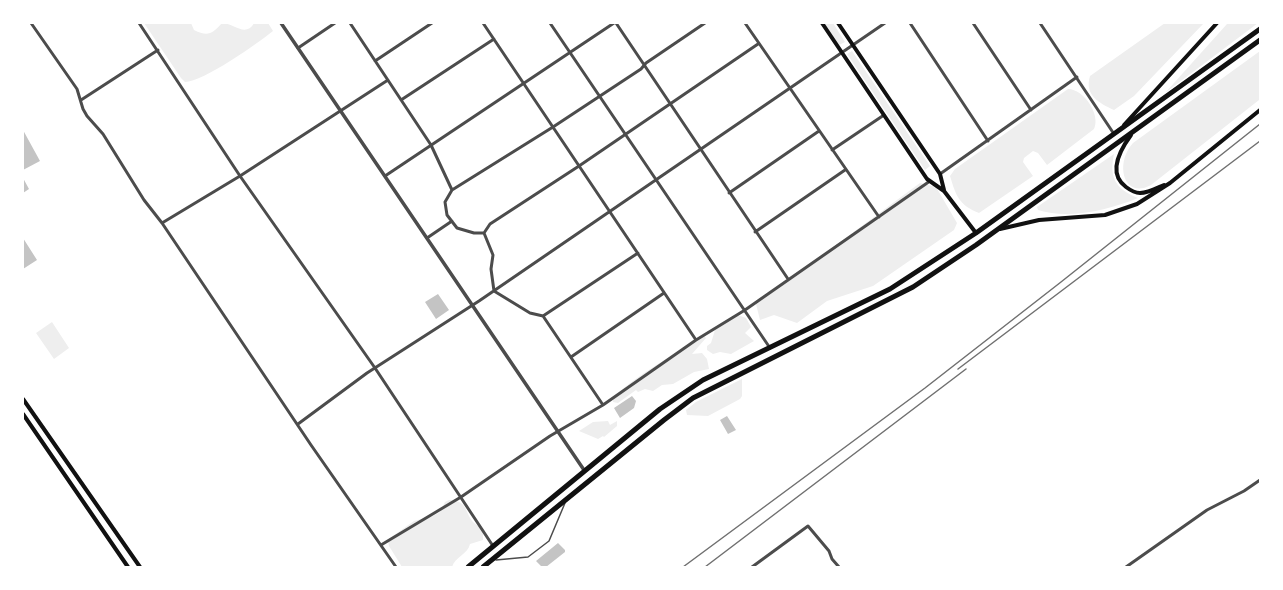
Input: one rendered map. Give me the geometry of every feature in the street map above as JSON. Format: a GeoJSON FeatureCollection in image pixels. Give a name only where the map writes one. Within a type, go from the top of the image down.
{"type":"FeatureCollection","features":[{"type":"Feature","properties":{"kind":"highway"},"geometry":{"type":"LineString","coordinates":[[468,567],[584,470],[686,390],[703,380],[890,290],[976,233],[1260,29]]}},
{"type":"Feature","properties":{"kind":"highway"},"geometry":{"type":"LineString","coordinates":[[483,567],[694,398],[913,287],[982,241],[1135,128],[1260,40]]}},
{"type":"Feature","properties":{"kind":"highway"},"geometry":{"type":"LineString","coordinates":[[976,233],[982,241]]}},
{"type":"Feature","properties":{"kind":"highway"},"geometry":{"type":"LineString","coordinates":[[584,470],[591,480]]}},
{"type":"Feature","properties":{"kind":"main road"},"geometry":{"type":"LineString","coordinates":[[822,23],[930,181],[944,191],[976,233]]}},
{"type":"Feature","properties":{"kind":"main road"},"geometry":{"type":"LineString","coordinates":[[838,23],[940,174],[944,191]]}},
{"type":"Feature","properties":{"kind":"main road"},"geometry":{"type":"LineString","coordinates":[[1120,130],[1217,23]]}},
{"type":"Feature","properties":{"kind":"main road"},"geometry":{"type":"LineString","coordinates":[[998,229],[1039,220],[1116,212],[1150,198],[1260,110]]}},
{"type":"Feature","properties":{"kind":"main road"},"geometry":{"type":"LineString","coordinates":[[1135,128],[1122,147],[1118,157],[1117,172],[1119,180],[1127,188],[1140,193],[1170,183]]}},
{"type":"Feature","properties":{"kind":"main road"},"geometry":{"type":"LineString","coordinates":[[23,399],[140,567]]}},
{"type":"Feature","properties":{"kind":"main road"},"geometry":{"type":"LineString","coordinates":[[23,414],[128,567]]}},
{"type":"Feature","properties":{"kind":"main road"},"geometry":{"type":"LineString","coordinates":[[79,494],[86,490]]}},
{"type":"Feature","properties":{"kind":"street"},"geometry":{"type":"LineString","coordinates":[[31,23],[78,89],[83,109],[87,116],[103,134],[144,200],[162,223],[396,567]]}},
{"type":"Feature","properties":{"kind":"street"},"geometry":{"type":"LineString","coordinates":[[140,23],[240,176],[375,368],[494,546]]}},
{"type":"Feature","properties":{"kind":"street"},"geometry":{"type":"LineString","coordinates":[[281,23],[584,470]]}},
{"type":"Feature","properties":{"kind":"street"},"geometry":{"type":"LineString","coordinates":[[298,48],[335,23]]}},
{"type":"Feature","properties":{"kind":"street"},"geometry":{"type":"LineString","coordinates":[[350,23],[431,145],[452,190]]}},
{"type":"Feature","properties":{"kind":"street"},"geometry":{"type":"LineString","coordinates":[[376,61],[432,23]]}},
{"type":"Feature","properties":{"kind":"street"},"geometry":{"type":"LineString","coordinates":[[483,23],[696,340]]}},
{"type":"Feature","properties":{"kind":"street"},"geometry":{"type":"LineString","coordinates":[[550,23],[770,348]]}},
{"type":"Feature","properties":{"kind":"street"},"geometry":{"type":"LineString","coordinates":[[385,176],[615,23],[788,280]]}},
{"type":"Feature","properties":{"kind":"street"},"geometry":{"type":"LineString","coordinates":[[484,233],[474,233],[457,228],[448,215],[445,202],[452,190],[554,127],[641,69],[643,66],[705,23]]}},
{"type":"Feature","properties":{"kind":"street"},"geometry":{"type":"LineString","coordinates":[[745,23],[758,44],[761,44],[878,217]]}},
{"type":"Feature","properties":{"kind":"street"},"geometry":{"type":"LineString","coordinates":[[298,424],[375,368],[473,306],[885,23]]}},
{"type":"Feature","properties":{"kind":"street"},"geometry":{"type":"LineString","coordinates":[[910,23],[988,140]]}},
{"type":"Feature","properties":{"kind":"street"},"geometry":{"type":"LineString","coordinates":[[973,23],[1031,110]]}},
{"type":"Feature","properties":{"kind":"street"},"geometry":{"type":"LineString","coordinates":[[1040,23],[1114,134]]}},
{"type":"Feature","properties":{"kind":"street"},"geometry":{"type":"LineString","coordinates":[[401,100],[494,39]]}},
{"type":"Feature","properties":{"kind":"street"},"geometry":{"type":"LineString","coordinates":[[484,233],[490,224],[579,166],[758,44]]}},
{"type":"Feature","properties":{"kind":"street"},"geometry":{"type":"LineString","coordinates":[[81,100],[158,50]]}},
{"type":"Feature","properties":{"kind":"street"},"geometry":{"type":"LineString","coordinates":[[940,174],[1077,78]]}},
{"type":"Feature","properties":{"kind":"street"},"geometry":{"type":"LineString","coordinates":[[162,223],[240,176],[341,112],[388,80]]}},
{"type":"Feature","properties":{"kind":"street"},"geometry":{"type":"LineString","coordinates":[[832,150],[884,115]]}},
{"type":"Feature","properties":{"kind":"street"},"geometry":{"type":"LineString","coordinates":[[729,193],[819,131]]}},
{"type":"Feature","properties":{"kind":"street"},"geometry":{"type":"LineString","coordinates":[[755,232],[845,170]]}},
{"type":"Feature","properties":{"kind":"street"},"geometry":{"type":"LineString","coordinates":[[381,545],[461,496],[558,432],[603,405],[696,340],[745,310],[930,181]]}},
{"type":"Feature","properties":{"kind":"street"},"geometry":{"type":"LineString","coordinates":[[427,238],[452,221]]}},
{"type":"Feature","properties":{"kind":"street"},"geometry":{"type":"LineString","coordinates":[[484,233],[493,255],[491,269],[494,291]]}},
{"type":"Feature","properties":{"kind":"street"},"geometry":{"type":"LineString","coordinates":[[543,316],[638,253]]}},
{"type":"Feature","properties":{"kind":"street"},"geometry":{"type":"LineString","coordinates":[[494,291],[530,313],[543,316],[603,405]]}},
{"type":"Feature","properties":{"kind":"street"},"geometry":{"type":"LineString","coordinates":[[571,357],[664,293]]}},
{"type":"Feature","properties":{"kind":"street"},"geometry":{"type":"LineString","coordinates":[[1126,567],[1207,510],[1244,491],[1260,480]]}},
{"type":"Feature","properties":{"kind":"street"},"geometry":{"type":"LineString","coordinates":[[752,567],[808,526],[829,551],[832,559],[839,567]]}},
{"type":"Feature","properties":{"kind":"lane"},"geometry":{"type":"LineString","coordinates":[[492,560],[528,557],[550,541],[566,501]]}},
{"type":"Feature","properties":{"kind":"shaded area"},"geometry":{"type":"Polygon","coordinates":[[[144,23],[191,23],[194,30],[206,34],[215,30],[222,23],[243,30],[251,27],[254,23],[268,23],[273,31],[217,69],[204,76],[185,82],[144,23]]]}},
{"type":"Feature","properties":{"kind":"shaded area"},"geometry":{"type":"Polygon","coordinates":[[[824,23],[833,23],[845,42],[839,45],[824,23]]]}},
{"type":"Feature","properties":{"kind":"shaded area"},"geometry":{"type":"Polygon","coordinates":[[[1165,23],[1204,23],[1134,96],[1114,110],[1094,98],[1089,88],[1090,76],[1165,23]]]}},
{"type":"Feature","properties":{"kind":"shaded area"},"geometry":{"type":"Polygon","coordinates":[[[1258,23],[1165,93],[1227,24],[1258,23]]]}},
{"type":"Feature","properties":{"kind":"shaded area"},"geometry":{"type":"Polygon","coordinates":[[[852,51],[930,166],[925,170],[847,54],[852,51]]]}},
{"type":"Feature","properties":{"kind":"shaded area"},"geometry":{"type":"Polygon","coordinates":[[[1260,51],[1259,100],[1151,185],[1142,188],[1134,188],[1128,184],[1123,169],[1127,151],[1133,143],[1260,51]]]}},
{"type":"Feature","properties":{"kind":"shaded area"},"geometry":{"type":"Polygon","coordinates":[[[1068,89],[1080,93],[1090,104],[1096,123],[1094,129],[1047,165],[1038,153],[1033,151],[1024,158],[1023,162],[1033,176],[979,213],[967,207],[959,199],[954,189],[950,176],[955,169],[1068,89]]]}},
{"type":"Feature","properties":{"kind":"shaded area"},"geometry":{"type":"Polygon","coordinates":[[[1114,154],[1112,169],[1113,176],[1124,191],[1138,198],[1102,210],[1075,214],[1050,213],[1038,210],[1037,207],[1114,154]]]}},
{"type":"Feature","properties":{"kind":"shaded area"},"geometry":{"type":"Polygon","coordinates":[[[920,183],[936,187],[957,223],[954,230],[873,286],[827,301],[797,323],[774,315],[760,320],[756,304],[920,183]]]}},
{"type":"Feature","properties":{"kind":"shaded area"},"geometry":{"type":"Polygon","coordinates":[[[738,315],[746,318],[751,327],[745,333],[754,341],[731,354],[720,352],[713,354],[707,350],[707,346],[711,343],[716,327],[738,315]]]}},
{"type":"Feature","properties":{"kind":"shaded area"},"geometry":{"type":"Polygon","coordinates":[[[52,322],[69,348],[54,359],[36,333],[52,322]]]}},
{"type":"Feature","properties":{"kind":"shaded area"},"geometry":{"type":"Polygon","coordinates":[[[704,336],[706,338],[692,354],[702,353],[707,359],[709,369],[694,372],[673,384],[662,385],[653,391],[645,389],[638,392],[636,390],[618,403],[613,402],[616,396],[625,387],[669,357],[704,336]]]}},
{"type":"Feature","properties":{"kind":"shaded area"},"geometry":{"type":"Polygon","coordinates":[[[742,379],[742,396],[740,399],[708,416],[687,415],[686,410],[696,402],[742,379]]]}},
{"type":"Feature","properties":{"kind":"shaded area"},"geometry":{"type":"Polygon","coordinates":[[[608,421],[610,425],[617,421],[617,426],[604,437],[603,436],[598,439],[579,431],[593,422],[608,421]]]}},
{"type":"Feature","properties":{"kind":"shaded area"},"geometry":{"type":"Polygon","coordinates":[[[449,500],[463,504],[473,522],[483,530],[483,540],[470,544],[467,550],[452,567],[402,567],[389,546],[388,541],[390,538],[414,521],[433,516],[440,512],[445,502],[449,500]]]}},
{"type":"Feature","properties":{"kind":"building"},"geometry":{"type":"Polygon","coordinates":[[[23,130],[40,161],[23,170],[23,130]]]}},
{"type":"Feature","properties":{"kind":"building"},"geometry":{"type":"Polygon","coordinates":[[[23,178],[29,189],[23,193],[23,178]]]}},
{"type":"Feature","properties":{"kind":"building"},"geometry":{"type":"Polygon","coordinates":[[[23,238],[37,260],[23,269],[23,238]]]}},
{"type":"Feature","properties":{"kind":"building"},"geometry":{"type":"Polygon","coordinates":[[[438,294],[449,310],[436,319],[425,302],[438,294]]]}},
{"type":"Feature","properties":{"kind":"building"},"geometry":{"type":"Polygon","coordinates":[[[632,396],[636,401],[634,408],[620,418],[614,408],[632,396]]]}},
{"type":"Feature","properties":{"kind":"building"},"geometry":{"type":"Polygon","coordinates":[[[727,416],[736,430],[728,434],[720,420],[727,416]]]}},
{"type":"Feature","properties":{"kind":"building"},"geometry":{"type":"Polygon","coordinates":[[[558,543],[565,550],[565,552],[546,567],[542,567],[536,561],[558,543]]]}},
{"type":"Feature","properties":{"kind":"railway"},"geometry":{"type":"LineString","coordinates":[[683,567],[925,388],[1260,124]]}},
{"type":"Feature","properties":{"kind":"railway"},"geometry":{"type":"LineString","coordinates":[[958,369],[1260,141]]}},
{"type":"Feature","properties":{"kind":"railway"},"geometry":{"type":"LineString","coordinates":[[705,567],[966,369]]}}]}
